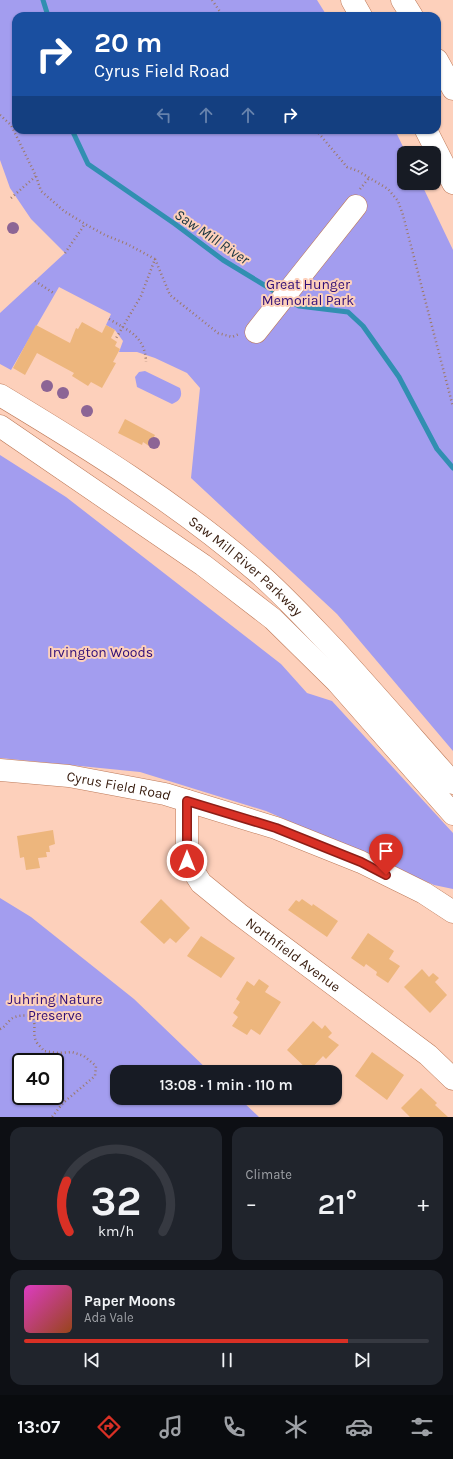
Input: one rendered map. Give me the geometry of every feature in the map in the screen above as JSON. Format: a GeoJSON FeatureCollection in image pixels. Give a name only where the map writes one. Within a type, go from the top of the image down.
{"type":"FeatureCollection","features":[{"type":"Feature","properties":{"kind":"main road"},"geometry":{"type":"LineString","coordinates":[[352,0],[359,12]]}},
{"type":"Feature","properties":{"kind":"main road"},"geometry":{"type":"LineString","coordinates":[[402,0],[410,12]]}},
{"type":"Feature","properties":{"kind":"main road"},"geometry":{"type":"LineString","coordinates":[[441,67],[453,89]]}},
{"type":"Feature","properties":{"kind":"main road"},"geometry":{"type":"LineString","coordinates":[[428,134],[453,183]]}},
{"type":"Feature","properties":{"kind":"main road"},"geometry":{"type":"LineString","coordinates":[[250,332],[356,206]]}},
{"type":"Feature","properties":{"kind":"main road","name":"Saw Mill River Parkway"},"geometry":{"type":"LineString","coordinates":[[0,395],[72,438],[153,493],[203,528],[256,571],[316,630],[453,783]]}},
{"type":"Feature","properties":{"kind":"main road","name":"Saw Mill River Parkway"},"geometry":{"type":"LineString","coordinates":[[0,426],[197,560],[273,619],[337,682],[453,814]]}},
{"type":"Feature","properties":{"kind":"main road","name":"Cyrus Field Road"},"geometry":{"type":"LineString","coordinates":[[0,770],[69,776],[165,794],[276,828],[361,862],[424,893],[453,912]]}},
{"type":"Feature","properties":{"kind":"main road","name":"Northfield Avenue"},"geometry":{"type":"LineString","coordinates":[[187,801],[187,861],[201,883],[239,914],[428,1055],[453,1079]]}},
{"type":"Feature","properties":{"kind":"path"},"geometry":{"type":"LineString","coordinates":[[212,0],[220,12]]}},
{"type":"Feature","properties":{"kind":"path"},"geometry":{"type":"LineString","coordinates":[[0,115],[12,127]]}},
{"type":"Feature","properties":{"kind":"path"},"geometry":{"type":"LineString","coordinates":[[15,134],[36,176],[41,191],[64,211],[105,235],[127,244],[155,259],[170,295],[218,333],[232,337],[250,332]]}},
{"type":"Feature","properties":{"kind":"path"},"geometry":{"type":"LineString","coordinates":[[319,134],[347,167],[358,171],[388,189],[398,201],[453,407]]}},
{"type":"Feature","properties":{"kind":"path"},"geometry":{"type":"LineString","coordinates":[[11,198],[36,176]]}},
{"type":"Feature","properties":{"kind":"path"},"geometry":{"type":"LineString","coordinates":[[65,253],[85,224]]}},
{"type":"Feature","properties":{"kind":"path"},"geometry":{"type":"LineString","coordinates":[[114,340],[123,328],[141,296],[155,259]]}},
{"type":"Feature","properties":{"kind":"path"},"geometry":{"type":"LineString","coordinates":[[35,281],[55,294]]}},
{"type":"Feature","properties":{"kind":"path"},"geometry":{"type":"LineString","coordinates":[[109,319],[131,332],[140,340],[146,351],[146,362]]}},
{"type":"Feature","properties":{"kind":"path"},"geometry":{"type":"LineString","coordinates":[[0,1029],[3,1028],[11,1019],[24,1015],[32,1016],[35,1023],[34,1031],[36,1041],[44,1051],[58,1053],[72,1052],[84,1056],[96,1066],[95,1076],[63,1104],[52,1117]]}},
{"type":"Feature","properties":{"kind":"green space","name":"Great Hunger Memorial Park"},"geometry":{"type":"Polygon","coordinates":[[[0,0],[317,0],[324,12],[12,12],[12,134],[397,134],[403,146],[397,146],[397,190],[424,190],[453,250],[453,751],[337,614],[191,478],[200,388],[187,373],[155,358],[137,352],[119,352],[123,341],[115,330],[106,325],[111,314],[59,287],[11,370],[0,364],[0,313],[65,253],[31,219],[10,188],[0,160],[0,0]]]}},
{"type":"Feature","properties":{"kind":"green space"},"geometry":{"type":"Polygon","coordinates":[[[145,371],[180,388],[181,396],[179,400],[172,404],[137,387],[135,377],[139,372],[145,371]]]}},
{"type":"Feature","properties":{"kind":"green space","name":"Irvington Woods"},"geometry":{"type":"Polygon","coordinates":[[[0,455],[66,497],[281,664],[307,693],[332,701],[453,833],[453,889],[434,885],[266,811],[140,772],[0,758],[0,455]]]}},
{"type":"Feature","properties":{"kind":"green space","name":"Juhring Nature Preserve"},"geometry":{"type":"Polygon","coordinates":[[[0,898],[31,917],[134,999],[203,1065],[110,1065],[110,1105],[246,1105],[259,1117],[0,1117],[0,898]]]}},
{"type":"Feature","properties":{"kind":"building"},"geometry":{"type":"Polygon","coordinates":[[[82,322],[102,333],[106,325],[115,330],[111,338],[117,342],[115,346],[120,349],[113,362],[116,363],[102,388],[91,382],[88,386],[72,376],[74,373],[37,353],[25,375],[13,368],[36,325],[70,343],[76,328],[78,329],[82,322]]]}},
{"type":"Feature","properties":{"kind":"building"},"geometry":{"type":"Polygon","coordinates":[[[125,419],[155,435],[149,446],[143,442],[142,445],[118,433],[125,419]]]}},
{"type":"Feature","properties":{"kind":"building"},"geometry":{"type":"Polygon","coordinates":[[[53,830],[55,844],[49,846],[50,852],[46,852],[47,857],[38,858],[40,868],[26,870],[24,857],[20,858],[17,836],[53,830]]]}},
{"type":"Feature","properties":{"kind":"building"},"geometry":{"type":"Polygon","coordinates":[[[161,899],[190,928],[176,943],[170,938],[164,944],[140,922],[161,899]]]}},
{"type":"Feature","properties":{"kind":"building"},"geometry":{"type":"Polygon","coordinates":[[[302,899],[312,906],[313,904],[338,921],[327,937],[288,910],[296,900],[299,902],[302,899]]]}},
{"type":"Feature","properties":{"kind":"building"},"geometry":{"type":"Polygon","coordinates":[[[368,933],[394,951],[389,959],[400,966],[388,983],[376,975],[377,972],[366,964],[364,967],[351,958],[368,933]]]}},
{"type":"Feature","properties":{"kind":"building"},"geometry":{"type":"Polygon","coordinates":[[[201,936],[235,958],[221,978],[187,956],[201,936]]]}},
{"type":"Feature","properties":{"kind":"building"},"geometry":{"type":"Polygon","coordinates":[[[422,969],[429,977],[433,973],[439,978],[435,982],[447,995],[430,1013],[404,987],[422,969]]]}},
{"type":"Feature","properties":{"kind":"building"},"geometry":{"type":"Polygon","coordinates":[[[259,979],[269,986],[265,992],[281,1002],[260,1035],[251,1029],[247,1035],[232,1026],[238,1017],[233,1013],[240,1002],[236,999],[247,981],[254,986],[259,979]]]}},
{"type":"Feature","properties":{"kind":"building"},"geometry":{"type":"Polygon","coordinates":[[[313,1021],[322,1029],[325,1025],[332,1033],[328,1037],[339,1045],[326,1059],[323,1056],[315,1065],[303,1065],[287,1050],[313,1021]]]}},
{"type":"Feature","properties":{"kind":"building"},"geometry":{"type":"Polygon","coordinates":[[[372,1052],[404,1075],[387,1100],[355,1076],[372,1052]]]}},
{"type":"Feature","properties":{"kind":"building"},"geometry":{"type":"Polygon","coordinates":[[[421,1088],[437,1103],[435,1105],[448,1117],[410,1117],[401,1108],[421,1088]]]}},
{"type":"Feature","properties":{"kind":"waterway","name":"Saw Mill River"},"geometry":{"type":"LineString","coordinates":[[43,0],[47,12]]}},
{"type":"Feature","properties":{"kind":"waterway","name":"Saw Mill River"},"geometry":{"type":"LineString","coordinates":[[74,134],[88,164],[175,224],[223,260],[279,294]]}},
{"type":"Feature","properties":{"kind":"waterway","name":"Saw Mill River"},"geometry":{"type":"LineString","coordinates":[[287,299],[299,306],[348,312],[363,326],[399,377],[437,449],[453,468]]}},
{"type":"Feature","properties":{"kind":"route"},"geometry":{"type":"LineString","coordinates":[[187,861],[187,801],[276,828],[361,862],[386,875]]}}]}
